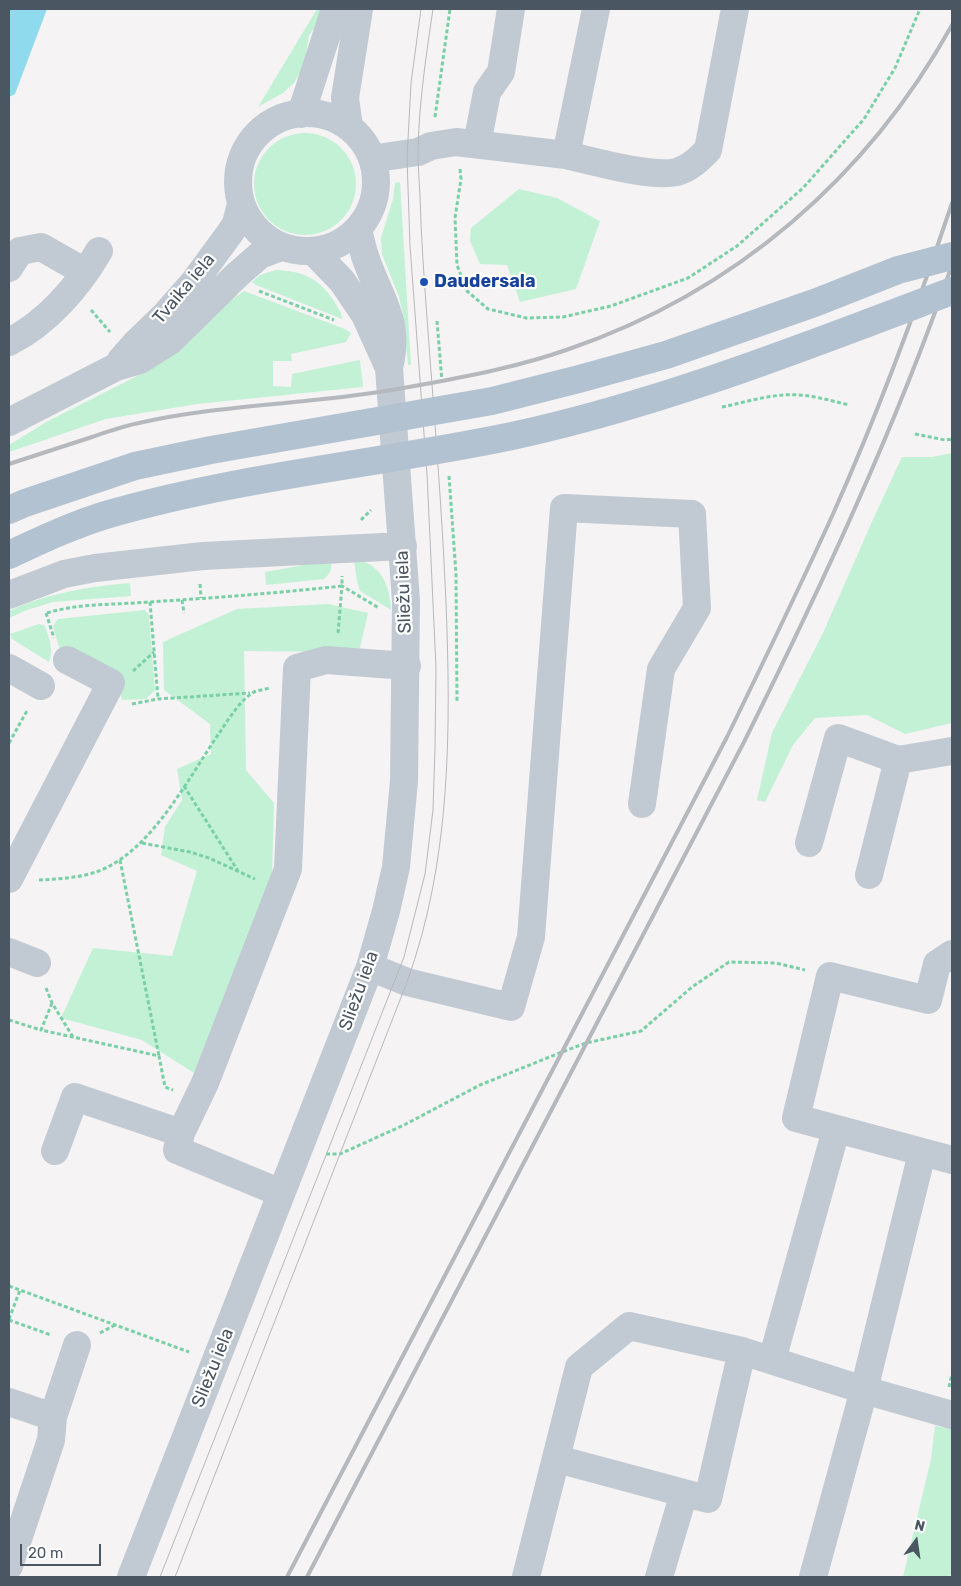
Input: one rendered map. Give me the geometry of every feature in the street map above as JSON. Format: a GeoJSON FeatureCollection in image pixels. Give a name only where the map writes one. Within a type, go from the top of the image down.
{"type":"FeatureCollection","features":[{"type":"Feature","properties":{"kind":"main road"},"geometry":{"type":"LineString","coordinates":[[898,270],[952,237]]}},
{"type":"Feature","properties":{"kind":"main road"},"geometry":{"type":"LineString","coordinates":[[9,510],[135,466],[211,450],[492,401],[579,380],[666,355],[816,302],[898,270],[952,256]]}},
{"type":"Feature","properties":{"kind":"main road"},"geometry":{"type":"LineString","coordinates":[[9,555],[50,536],[108,515],[174,498],[263,480],[509,436],[594,417],[727,375],[952,291]]}},
{"type":"Feature","properties":{"kind":"street"},"geometry":{"type":"LineString","coordinates":[[301,114],[335,9]]}},
{"type":"Feature","properties":{"kind":"street"},"geometry":{"type":"LineString","coordinates":[[349,128],[345,98],[359,9]]}},
{"type":"Feature","properties":{"kind":"street"},"geometry":{"type":"LineString","coordinates":[[455,144],[501,72],[511,9]]}},
{"type":"Feature","properties":{"kind":"street"},"geometry":{"type":"LineString","coordinates":[[566,155],[596,9]]}},
{"type":"Feature","properties":{"kind":"street"},"geometry":{"type":"LineString","coordinates":[[373,161],[384,157],[455,144],[566,155],[661,174],[678,172],[696,163],[708,150],[735,9]]}},
{"type":"Feature","properties":{"kind":"street"},"geometry":{"type":"LineString","coordinates":[[301,114],[317,114],[333,118],[349,128],[366,146],[373,161],[376,175],[376,190],[370,212],[358,229],[344,242],[328,249],[314,252],[296,252],[281,247],[261,235],[247,218],[237,192],[237,175],[243,154],[255,135],[272,122],[288,116],[301,114]]}},
{"type":"Feature","properties":{"kind":"street","name":"Tvaika iela"},"geometry":{"type":"LineString","coordinates":[[116,367],[194,282],[236,224],[242,204]]}},
{"type":"Feature","properties":{"kind":"street","name":"Sliežu iela"},"geometry":{"type":"LineString","coordinates":[[131,1577],[370,968],[396,867],[404,780],[407,666],[403,546],[389,368],[394,334],[388,309],[365,257],[358,229]]}},
{"type":"Feature","properties":{"kind":"street"},"geometry":{"type":"LineString","coordinates":[[9,268],[20,251],[41,247],[92,262],[58,306],[9,342]]}},
{"type":"Feature","properties":{"kind":"street","name":"Tvaika iela"},"geometry":{"type":"LineString","coordinates":[[9,422],[116,367],[140,360],[170,341],[260,255],[281,247]]}},
{"type":"Feature","properties":{"kind":"street","name":"Sliežu iela"},"geometry":{"type":"LineString","coordinates":[[314,252],[342,281],[365,315],[389,368]]}},
{"type":"Feature","properties":{"kind":"street"},"geometry":{"type":"LineString","coordinates":[[370,968],[407,982],[511,1007],[531,937],[564,508],[692,514],[697,608],[661,669],[642,804]]}},
{"type":"Feature","properties":{"kind":"street"},"geometry":{"type":"LineString","coordinates":[[9,595],[64,574],[95,568],[203,556],[403,546]]}},
{"type":"Feature","properties":{"kind":"street"},"geometry":{"type":"LineString","coordinates":[[22,880],[111,683],[67,660]]}},
{"type":"Feature","properties":{"kind":"street"},"geometry":{"type":"LineString","coordinates":[[281,1193],[178,1150],[181,1133],[197,1100],[288,869],[297,668],[326,660],[407,666]]}},
{"type":"Feature","properties":{"kind":"street"},"geometry":{"type":"LineString","coordinates":[[9,668],[41,686]]}},
{"type":"Feature","properties":{"kind":"street"},"geometry":{"type":"LineString","coordinates":[[809,843],[838,738],[898,760],[946,752]]}},
{"type":"Feature","properties":{"kind":"street"},"geometry":{"type":"LineString","coordinates":[[869,876],[898,760]]}},
{"type":"Feature","properties":{"kind":"street"},"geometry":{"type":"LineString","coordinates":[[9,952],[37,963]]}},
{"type":"Feature","properties":{"kind":"street"},"geometry":{"type":"LineString","coordinates":[[952,954],[937,964],[928,1000],[830,976],[796,1118],[952,1160]]}},
{"type":"Feature","properties":{"kind":"street"},"geometry":{"type":"LineString","coordinates":[[54,1151],[75,1097],[181,1133]]}},
{"type":"Feature","properties":{"kind":"street"},"geometry":{"type":"LineString","coordinates":[[772,1360],[836,1130]]}},
{"type":"Feature","properties":{"kind":"street"},"geometry":{"type":"LineString","coordinates":[[813,1577],[864,1390],[922,1153]]}},
{"type":"Feature","properties":{"kind":"street"},"geometry":{"type":"LineString","coordinates":[[526,1577],[579,1368],[629,1326],[742,1351],[864,1390],[952,1415]]}},
{"type":"Feature","properties":{"kind":"street"},"geometry":{"type":"LineString","coordinates":[[9,1566],[51,1440],[53,1417],[77,1345]]}},
{"type":"Feature","properties":{"kind":"street"},"geometry":{"type":"LineString","coordinates":[[557,1459],[708,1499],[742,1351]]}},
{"type":"Feature","properties":{"kind":"street"},"geometry":{"type":"LineString","coordinates":[[9,1402],[53,1417]]}},
{"type":"Feature","properties":{"kind":"street"},"geometry":{"type":"LineString","coordinates":[[659,1577],[684,1493]]}},
{"type":"Feature","properties":{"kind":"path"},"geometry":{"type":"LineString","coordinates":[[450,9],[455,144],[461,179],[455,218],[457,265],[467,291],[488,309],[526,318],[563,317],[611,306],[688,278],[737,246],[803,188],[864,119],[896,68],[920,9]]}},
{"type":"Feature","properties":{"kind":"path"},"geometry":{"type":"LineString","coordinates":[[237,275],[246,286],[337,321]]}},
{"type":"Feature","properties":{"kind":"path"},"geometry":{"type":"LineString","coordinates":[[87,306],[112,335]]}},
{"type":"Feature","properties":{"kind":"path"},"geometry":{"type":"LineString","coordinates":[[437,321],[442,390]]}},
{"type":"Feature","properties":{"kind":"path"},"geometry":{"type":"LineString","coordinates":[[915,434],[944,440],[952,439]]}},
{"type":"Feature","properties":{"kind":"path"},"geometry":{"type":"LineString","coordinates":[[449,469],[456,574],[457,702]]}},
{"type":"Feature","properties":{"kind":"path"},"geometry":{"type":"LineString","coordinates":[[336,662],[342,586],[342,549]]}},
{"type":"Feature","properties":{"kind":"path"},"geometry":{"type":"LineString","coordinates":[[200,584],[201,598]]}},
{"type":"Feature","properties":{"kind":"path"},"geometry":{"type":"LineString","coordinates":[[39,615],[58,609],[342,586]]}},
{"type":"Feature","properties":{"kind":"path"},"geometry":{"type":"LineString","coordinates":[[182,600],[184,613]]}},
{"type":"Feature","properties":{"kind":"path"},"geometry":{"type":"LineString","coordinates":[[150,602],[158,700]]}},
{"type":"Feature","properties":{"kind":"path"},"geometry":{"type":"LineString","coordinates":[[103,698],[118,706],[158,700],[251,693],[297,682]]}},
{"type":"Feature","properties":{"kind":"path"},"geometry":{"type":"LineString","coordinates":[[9,743],[41,686]]}},
{"type":"Feature","properties":{"kind":"path"},"geometry":{"type":"LineString","coordinates":[[22,880],[80,876],[96,872],[120,860],[142,843],[184,786],[232,713],[251,693]]}},
{"type":"Feature","properties":{"kind":"path"},"geometry":{"type":"LineString","coordinates":[[184,786],[238,872]]}},
{"type":"Feature","properties":{"kind":"path"},"geometry":{"type":"LineString","coordinates":[[142,843],[190,852],[209,858],[280,890]]}},
{"type":"Feature","properties":{"kind":"path"},"geometry":{"type":"LineString","coordinates":[[120,860],[165,1087],[197,1100]]}},
{"type":"Feature","properties":{"kind":"path"},"geometry":{"type":"LineString","coordinates":[[295,1157],[328,1153],[340,1154],[404,1125],[480,1085],[586,1043],[641,1031],[692,987],[729,962],[776,963],[830,976]]}},
{"type":"Feature","properties":{"kind":"path"},"geometry":{"type":"LineString","coordinates":[[37,963],[52,1003],[73,1038]]}},
{"type":"Feature","properties":{"kind":"path"},"geometry":{"type":"LineString","coordinates":[[41,1030],[52,1003]]}},
{"type":"Feature","properties":{"kind":"path"},"geometry":{"type":"LineString","coordinates":[[9,1020],[73,1038],[159,1056]]}},
{"type":"Feature","properties":{"kind":"path"},"geometry":{"type":"LineString","coordinates":[[9,1286],[216,1361]]}},
{"type":"Feature","properties":{"kind":"path"},"geometry":{"type":"LineString","coordinates":[[20,1290],[9,1320],[77,1345]]}},
{"type":"Feature","properties":{"kind":"green space"},"geometry":{"type":"Polygon","coordinates":[[[317,9],[324,9],[320,21],[309,35],[305,59],[294,83],[283,93],[258,107],[317,9]]]}},
{"type":"Feature","properties":{"kind":"green space"},"geometry":{"type":"Polygon","coordinates":[[[305,133],[324,137],[341,148],[352,165],[356,184],[352,203],[341,220],[324,231],[305,235],[286,231],[269,220],[258,203],[254,184],[258,165],[269,148],[286,137],[305,133]]]}},
{"type":"Feature","properties":{"kind":"green space"},"geometry":{"type":"Polygon","coordinates":[[[400,182],[411,365],[408,365],[403,315],[399,297],[382,254],[381,238],[393,199],[395,183],[400,182]]]}},
{"type":"Feature","properties":{"kind":"green space"},"geometry":{"type":"Polygon","coordinates":[[[519,189],[557,198],[600,221],[576,289],[520,302],[507,265],[480,264],[470,241],[471,228],[519,189]]]}},
{"type":"Feature","properties":{"kind":"green space"},"geometry":{"type":"Polygon","coordinates":[[[276,270],[302,274],[316,281],[334,301],[342,319],[252,282],[260,275],[276,270]]]}},
{"type":"Feature","properties":{"kind":"green space"},"geometry":{"type":"Polygon","coordinates":[[[244,291],[345,329],[351,333],[346,342],[291,354],[292,361],[273,361],[273,386],[291,387],[292,374],[360,360],[363,387],[197,404],[106,419],[9,452],[9,445],[48,421],[149,370],[215,312],[244,291]]]}},
{"type":"Feature","properties":{"kind":"green space"},"geometry":{"type":"Polygon","coordinates":[[[952,453],[952,723],[905,734],[867,715],[815,718],[793,745],[765,802],[757,800],[772,733],[823,633],[902,457],[932,457],[952,453]]]}},
{"type":"Feature","properties":{"kind":"green space"},"geometry":{"type":"Polygon","coordinates":[[[331,560],[331,571],[324,579],[266,585],[265,572],[331,560]]]}},
{"type":"Feature","properties":{"kind":"green space"},"geometry":{"type":"Polygon","coordinates":[[[354,560],[371,565],[377,570],[389,592],[391,610],[360,591],[354,560]]]}},
{"type":"Feature","properties":{"kind":"green space"},"geometry":{"type":"Polygon","coordinates":[[[130,583],[131,596],[53,602],[9,618],[9,611],[53,595],[130,583]]]}},
{"type":"Feature","properties":{"kind":"green space"},"geometry":{"type":"Polygon","coordinates":[[[328,604],[368,613],[359,652],[244,651],[246,770],[274,803],[272,878],[194,1073],[142,1040],[61,1018],[93,948],[172,956],[197,871],[161,855],[165,827],[182,800],[177,769],[211,754],[210,724],[164,690],[163,642],[237,609],[328,604]]]}},
{"type":"Feature","properties":{"kind":"green space"},"geometry":{"type":"Polygon","coordinates":[[[145,610],[149,615],[155,690],[146,699],[122,700],[117,681],[61,654],[53,626],[58,619],[145,610]]]}},
{"type":"Feature","properties":{"kind":"green space"},"geometry":{"type":"Polygon","coordinates":[[[39,624],[45,626],[49,640],[51,653],[49,662],[12,639],[10,634],[39,624]]]}},
{"type":"Feature","properties":{"kind":"green space"},"geometry":{"type":"Polygon","coordinates":[[[935,1426],[952,1429],[952,1574],[948,1577],[903,1577],[931,1459],[935,1426]]]}},
{"type":"Feature","properties":{"kind":"water"},"geometry":{"type":"Polygon","coordinates":[[[9,9],[47,9],[15,94],[9,97],[9,9]]]}},
{"type":"Feature","properties":{"kind":"tram line"},"geometry":{"type":"LineString","coordinates":[[160,1577],[404,957],[425,874],[433,810],[436,668],[427,474],[410,246],[407,158],[411,83],[421,9]]}},
{"type":"Feature","properties":{"kind":"tram line"},"geometry":{"type":"LineString","coordinates":[[175,1577],[407,982],[422,936],[440,842],[445,795],[448,651],[438,460],[424,272],[418,156],[421,97],[433,9]]}},
{"type":"Feature","properties":{"kind":"railway"},"geometry":{"type":"LineString","coordinates":[[9,464],[121,427],[162,418],[208,411],[372,393],[439,382],[495,370],[569,349],[630,325],[687,296],[741,262],[791,223],[837,180],[880,132],[918,81],[952,25]]}},
{"type":"Feature","properties":{"kind":"railway"},"geometry":{"type":"LineString","coordinates":[[287,1577],[727,737],[850,476],[911,321],[952,203]]}},
{"type":"Feature","properties":{"kind":"railway"},"geometry":{"type":"LineString","coordinates":[[307,1577],[773,684],[856,507],[906,387],[952,265]]}},
{"type":"Feature","properties":{"kind":"place","name":"Daudersala"},"geometry":{"type":"Point","coordinates":[424,282]}}]}
